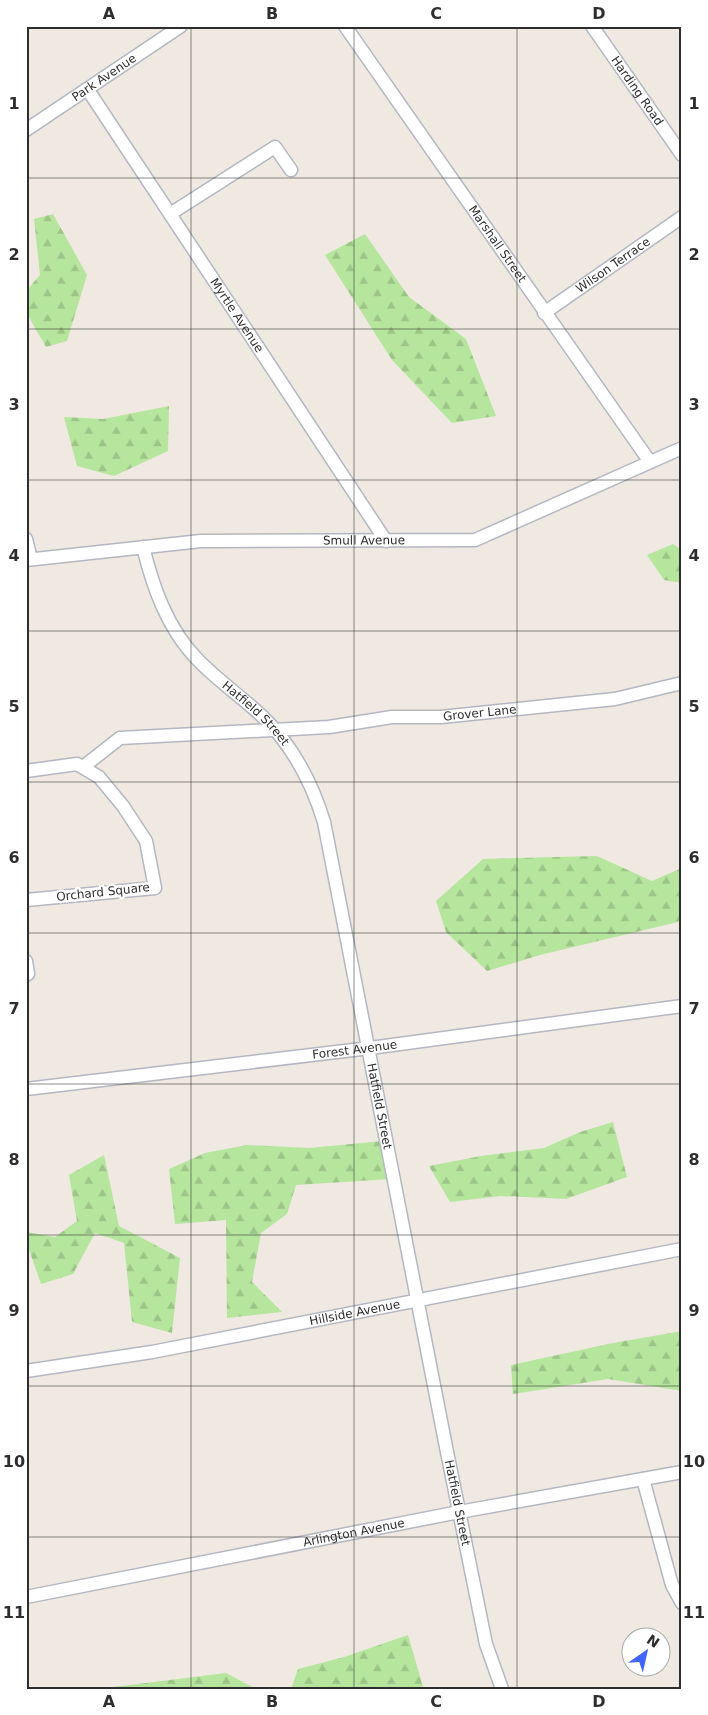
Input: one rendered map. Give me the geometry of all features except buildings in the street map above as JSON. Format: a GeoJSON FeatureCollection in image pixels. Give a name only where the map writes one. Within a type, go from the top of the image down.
{"type":"FeatureCollection","features":[{"type":"Feature","properties":{"kind":"street","name":"Park Avenue"},"geometry":{"type":"LineString","coordinates":[[26,130],[181,26]]}},
{"type":"Feature","properties":{"kind":"street","name":"Marshall Street"},"geometry":{"type":"LineString","coordinates":[[345,26],[650,462]]}},
{"type":"Feature","properties":{"kind":"street","name":"Harding Road"},"geometry":{"type":"LineString","coordinates":[[592,26],[682,155]]}},
{"type":"Feature","properties":{"kind":"street","name":"Myrtle Avenue"},"geometry":{"type":"LineString","coordinates":[[88,90],[386,540]]}},
{"type":"Feature","properties":{"kind":"street"},"geometry":{"type":"LineString","coordinates":[[170,214],[275,148],[291,170]]}},
{"type":"Feature","properties":{"kind":"street","name":"Wilson Terrace"},"geometry":{"type":"LineString","coordinates":[[544,313],[682,217]]}},
{"type":"Feature","properties":{"kind":"street","name":"Smull Avenue"},"geometry":{"type":"LineString","coordinates":[[29,560],[201,541],[474,540],[682,448]]}},
{"type":"Feature","properties":{"kind":"street"},"geometry":{"type":"LineString","coordinates":[[26,540],[29,560]]}},
{"type":"Feature","properties":{"kind":"street","name":"Hatfield Street"},"geometry":{"type":"LineString","coordinates":[[143,547],[153,584],[168,618],[196,658],[275,730],[288,746],[310,782],[324,822],[486,1644],[502,1689]]}},
{"type":"Feature","properties":{"kind":"street","name":"Grover Lane"},"geometry":{"type":"LineString","coordinates":[[275,730],[329,727],[392,717],[440,718],[615,699],[682,683]]}},
{"type":"Feature","properties":{"kind":"street"},"geometry":{"type":"LineString","coordinates":[[26,771],[77,764],[83,767],[120,738],[275,730]]}},
{"type":"Feature","properties":{"kind":"street","name":"Orchard Square"},"geometry":{"type":"LineString","coordinates":[[26,900],[155,888],[146,840],[123,806],[99,777],[83,767]]}},
{"type":"Feature","properties":{"kind":"street","name":"Forest Avenue"},"geometry":{"type":"LineString","coordinates":[[26,1089],[370,1048],[682,1006]]}},
{"type":"Feature","properties":{"kind":"street","name":"Hillside Avenue"},"geometry":{"type":"LineString","coordinates":[[26,1371],[152,1352],[682,1249]]}},
{"type":"Feature","properties":{"kind":"street","name":"Arlington Avenue"},"geometry":{"type":"LineString","coordinates":[[26,1597],[460,1512],[682,1472]]}},
{"type":"Feature","properties":{"kind":"street"},"geometry":{"type":"LineString","coordinates":[[643,1479],[672,1585],[682,1604]]}},
{"type":"Feature","properties":{"kind":"green space"},"geometry":{"type":"Polygon","coordinates":[[[53,214],[87,275],[67,341],[46,347],[26,312],[26,291],[40,275],[34,219],[53,214]]]}},
{"type":"Feature","properties":{"kind":"green space"},"geometry":{"type":"Polygon","coordinates":[[[365,234],[409,297],[466,339],[496,416],[452,423],[392,360],[325,255],[365,234]]]}},
{"type":"Feature","properties":{"kind":"green space"},"geometry":{"type":"Polygon","coordinates":[[[169,406],[168,451],[114,476],[77,466],[64,417],[103,419],[169,406]]]}},
{"type":"Feature","properties":{"kind":"green space"},"geometry":{"type":"Polygon","coordinates":[[[673,544],[682,550],[682,583],[664,580],[647,555],[673,544]]]}},
{"type":"Feature","properties":{"kind":"green space"},"geometry":{"type":"Polygon","coordinates":[[[597,856],[652,881],[682,868],[682,921],[540,955],[487,971],[446,932],[436,901],[483,859],[597,856]]]}},
{"type":"Feature","properties":{"kind":"green space"},"geometry":{"type":"Polygon","coordinates":[[[613,1122],[627,1177],[566,1199],[501,1196],[450,1202],[429,1166],[481,1156],[544,1148],[580,1132],[613,1122]]]}},
{"type":"Feature","properties":{"kind":"green space"},"geometry":{"type":"Polygon","coordinates":[[[383,1141],[391,1179],[296,1185],[287,1214],[261,1233],[252,1282],[282,1312],[227,1318],[226,1220],[175,1224],[169,1169],[205,1153],[247,1145],[309,1148],[383,1141]]]}},
{"type":"Feature","properties":{"kind":"green space"},"geometry":{"type":"Polygon","coordinates":[[[104,1155],[119,1226],[180,1258],[172,1333],[132,1322],[124,1243],[95,1233],[73,1274],[41,1284],[26,1241],[26,1232],[55,1237],[77,1221],[69,1175],[104,1155]]]}},
{"type":"Feature","properties":{"kind":"green space"},"geometry":{"type":"Polygon","coordinates":[[[682,1331],[682,1391],[608,1379],[513,1394],[511,1365],[613,1343],[682,1331]]]}},
{"type":"Feature","properties":{"kind":"green space"},"geometry":{"type":"Polygon","coordinates":[[[408,1635],[423,1687],[420,1689],[291,1689],[298,1669],[344,1657],[408,1635]]]}},
{"type":"Feature","properties":{"kind":"green space"},"geometry":{"type":"Polygon","coordinates":[[[226,1673],[256,1689],[97,1689],[226,1673]]]}}]}
